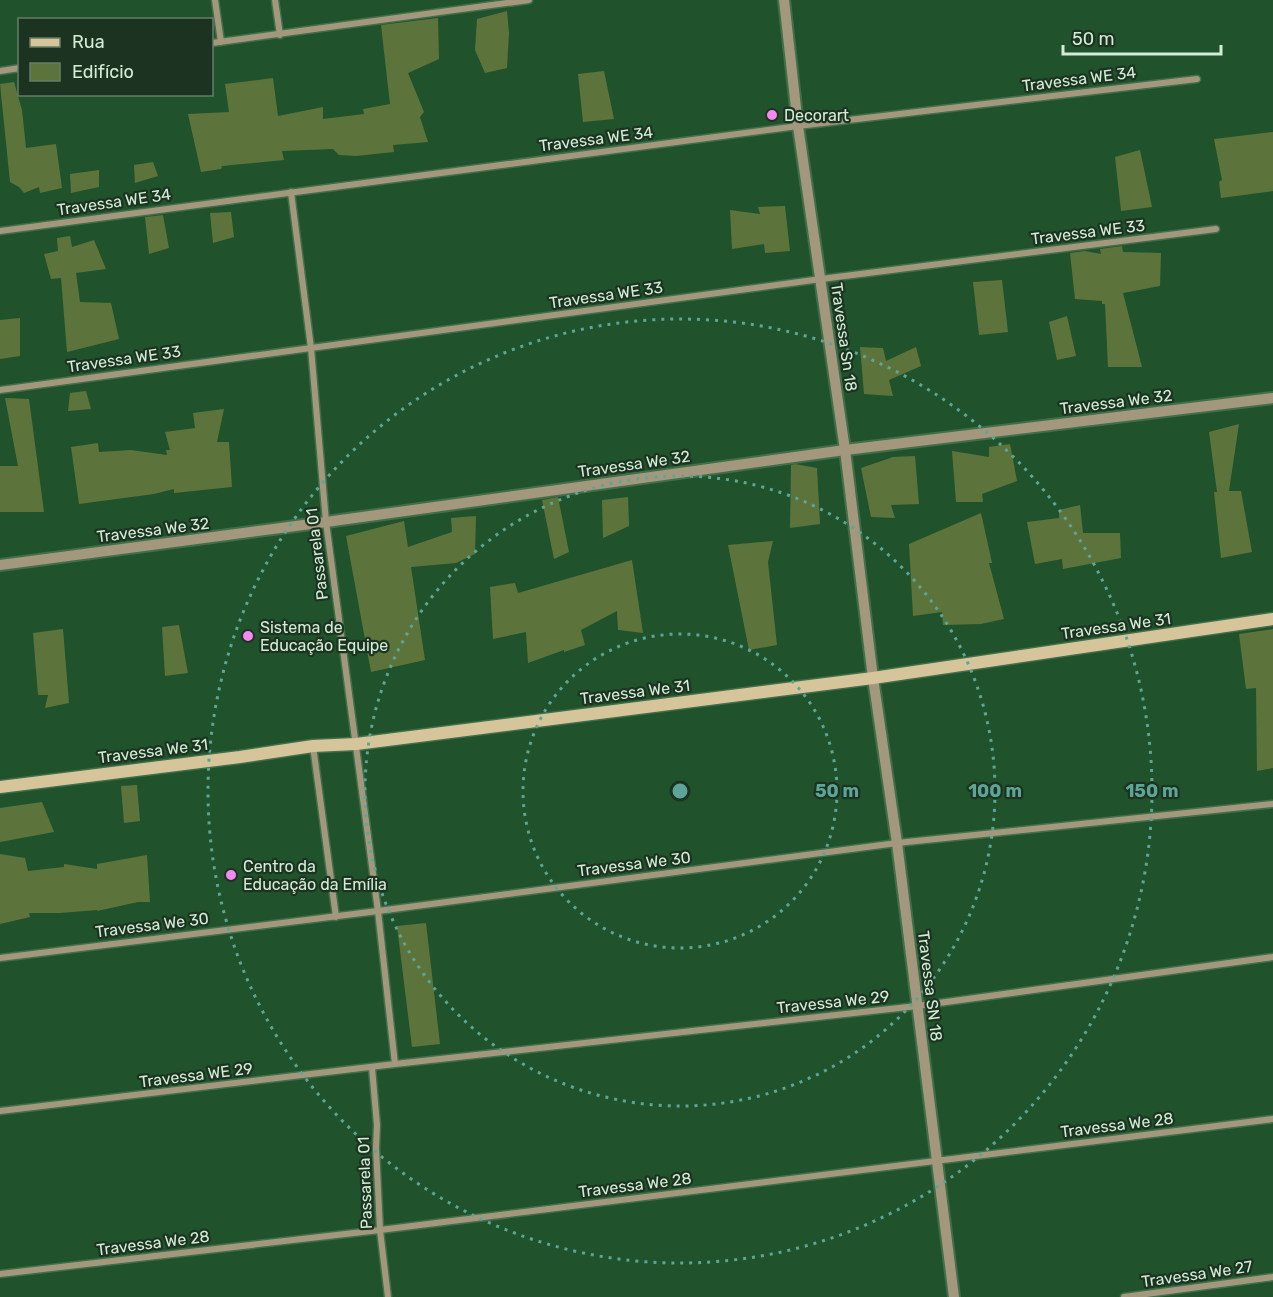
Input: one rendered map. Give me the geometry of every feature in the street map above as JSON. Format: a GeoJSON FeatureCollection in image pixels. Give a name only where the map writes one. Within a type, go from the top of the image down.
{"type":"FeatureCollection","features":[{"type":"Feature","properties":{"kind":"main road","name":"Travessa We 31"},"geometry":{"type":"LineString","coordinates":[[0,787],[873,678],[1273,619]]}},
{"type":"Feature","properties":{"kind":"street"},"geometry":{"type":"LineString","coordinates":[[215,0],[221,42]]}},
{"type":"Feature","properties":{"kind":"street"},"geometry":{"type":"LineString","coordinates":[[275,0],[279,35]]}},
{"type":"Feature","properties":{"kind":"street"},"geometry":{"type":"LineString","coordinates":[[213,43],[529,0]]}},
{"type":"Feature","properties":{"kind":"street","name":"Travessa Sn 18"},"geometry":{"type":"LineString","coordinates":[[784,0],[798,126],[845,450],[873,678]]}},
{"type":"Feature","properties":{"kind":"street"},"geometry":{"type":"LineString","coordinates":[[0,71],[18,68]]}},
{"type":"Feature","properties":{"kind":"street","name":"Travessa WE 34"},"geometry":{"type":"LineString","coordinates":[[0,231],[798,126],[1197,79]]}},
{"type":"Feature","properties":{"kind":"street","name":"Passarela 01"},"geometry":{"type":"LineString","coordinates":[[291,192],[311,348],[326,522],[378,911],[395,1064]]}},
{"type":"Feature","properties":{"kind":"street","name":"Travessa WE 33"},"geometry":{"type":"LineString","coordinates":[[0,390],[821,279],[1215,229]]}},
{"type":"Feature","properties":{"kind":"street","name":"Travessa We 32"},"geometry":{"type":"LineString","coordinates":[[0,565],[845,450],[1273,398]]}},
{"type":"Feature","properties":{"kind":"street","name":"Travessa SN 18"},"geometry":{"type":"LineString","coordinates":[[873,678],[897,843],[954,1297]]}},
{"type":"Feature","properties":{"kind":"street"},"geometry":{"type":"LineString","coordinates":[[314,746],[336,917]]}},
{"type":"Feature","properties":{"kind":"street","name":"Travessa We 30"},"geometry":{"type":"LineString","coordinates":[[0,958],[336,917],[897,843],[1273,804]]}},
{"type":"Feature","properties":{"kind":"street","name":"Travessa We 29"},"geometry":{"type":"LineString","coordinates":[[395,1064],[917,1006],[1273,957]]}},
{"type":"Feature","properties":{"kind":"street","name":"Travessa WE 29"},"geometry":{"type":"LineString","coordinates":[[0,1111],[395,1064]]}},
{"type":"Feature","properties":{"kind":"street","name":"Passarela 01"},"geometry":{"type":"LineString","coordinates":[[372,1068],[377,1125],[380,1230],[388,1297]]}},
{"type":"Feature","properties":{"kind":"street","name":"Travessa We 28"},"geometry":{"type":"LineString","coordinates":[[0,1274],[380,1230],[1273,1119]]}},
{"type":"Feature","properties":{"kind":"street","name":"Travessa We 27"},"geometry":{"type":"LineString","coordinates":[[1124,1297],[1273,1277]]}},
{"type":"Feature","properties":{"kind":"building"},"geometry":{"type":"Polygon","coordinates":[[[507,11],[509,33],[507,68],[485,73],[475,50],[477,19],[507,11]]]}},
{"type":"Feature","properties":{"kind":"building"},"geometry":{"type":"Polygon","coordinates":[[[438,18],[439,59],[408,73],[424,112],[420,117],[428,142],[393,145],[394,152],[356,156],[339,155],[333,149],[282,151],[284,160],[222,166],[221,169],[201,172],[188,114],[229,112],[225,84],[273,78],[278,116],[323,107],[323,119],[364,114],[363,109],[390,104],[381,25],[438,18]]]}},
{"type":"Feature","properties":{"kind":"building"},"geometry":{"type":"Polygon","coordinates":[[[604,71],[614,119],[583,122],[578,74],[604,71]]]}},
{"type":"Feature","properties":{"kind":"building"},"geometry":{"type":"Polygon","coordinates":[[[14,82],[22,110],[26,148],[56,144],[62,188],[40,193],[39,187],[24,193],[10,182],[0,84],[14,82]]]}},
{"type":"Feature","properties":{"kind":"building"},"geometry":{"type":"Polygon","coordinates":[[[1273,132],[1273,191],[1221,198],[1219,182],[1222,180],[1214,139],[1273,132]]]}},
{"type":"Feature","properties":{"kind":"building"},"geometry":{"type":"Polygon","coordinates":[[[1140,150],[1152,207],[1121,211],[1115,157],[1140,150]]]}},
{"type":"Feature","properties":{"kind":"building"},"geometry":{"type":"Polygon","coordinates":[[[153,162],[158,176],[135,183],[134,165],[153,162]]]}},
{"type":"Feature","properties":{"kind":"building"},"geometry":{"type":"Polygon","coordinates":[[[99,170],[99,187],[71,193],[70,174],[99,170]]]}},
{"type":"Feature","properties":{"kind":"building"},"geometry":{"type":"Polygon","coordinates":[[[785,206],[790,251],[765,253],[764,244],[732,249],[730,210],[760,214],[758,207],[785,206]]]}},
{"type":"Feature","properties":{"kind":"building"},"geometry":{"type":"Polygon","coordinates":[[[231,212],[234,237],[213,243],[210,213],[231,212]]]}},
{"type":"Feature","properties":{"kind":"building"},"geometry":{"type":"Polygon","coordinates":[[[163,215],[169,248],[149,254],[145,217],[163,215]]]}},
{"type":"Feature","properties":{"kind":"building"},"geometry":{"type":"Polygon","coordinates":[[[70,236],[72,247],[94,240],[106,269],[76,273],[80,302],[111,303],[119,339],[67,352],[61,278],[51,279],[44,254],[58,251],[57,238],[70,236]]]}},
{"type":"Feature","properties":{"kind":"building"},"geometry":{"type":"Polygon","coordinates":[[[1122,246],[1123,252],[1161,253],[1160,286],[1123,293],[1142,367],[1108,367],[1105,304],[1102,304],[1102,301],[1075,299],[1070,253],[1085,251],[1101,254],[1100,249],[1122,246]]]}},
{"type":"Feature","properties":{"kind":"building"},"geometry":{"type":"Polygon","coordinates":[[[1002,280],[1008,332],[979,335],[973,282],[1002,280]]]}},
{"type":"Feature","properties":{"kind":"building"},"geometry":{"type":"Polygon","coordinates":[[[1067,316],[1076,356],[1057,360],[1049,322],[1067,316]]]}},
{"type":"Feature","properties":{"kind":"building"},"geometry":{"type":"Polygon","coordinates":[[[20,318],[20,356],[0,359],[0,320],[20,318]]]}},
{"type":"Feature","properties":{"kind":"building"},"geometry":{"type":"Polygon","coordinates":[[[860,347],[883,348],[886,361],[916,347],[921,366],[889,380],[893,396],[864,394],[860,347]]]}},
{"type":"Feature","properties":{"kind":"building"},"geometry":{"type":"Polygon","coordinates":[[[86,391],[91,409],[68,411],[70,393],[86,391]]]}},
{"type":"Feature","properties":{"kind":"building"},"geometry":{"type":"Polygon","coordinates":[[[5,398],[29,399],[44,512],[0,512],[0,466],[18,466],[5,398]]]}},
{"type":"Feature","properties":{"kind":"building"},"geometry":{"type":"Polygon","coordinates":[[[224,409],[217,442],[229,442],[232,487],[174,493],[174,489],[154,494],[79,504],[71,447],[98,443],[99,452],[131,450],[167,455],[166,450],[170,450],[165,432],[195,428],[193,413],[224,409]]]}},
{"type":"Feature","properties":{"kind":"building"},"geometry":{"type":"Polygon","coordinates":[[[1239,424],[1229,491],[1241,491],[1252,552],[1221,558],[1214,492],[1217,492],[1209,432],[1239,424]]]}},
{"type":"Feature","properties":{"kind":"building"},"geometry":{"type":"Polygon","coordinates":[[[1010,444],[1017,481],[982,494],[983,502],[956,502],[952,451],[989,457],[989,447],[1010,444]]]}},
{"type":"Feature","properties":{"kind":"building"},"geometry":{"type":"Polygon","coordinates":[[[915,456],[919,504],[891,505],[895,518],[871,517],[861,468],[893,457],[915,456]]]}},
{"type":"Feature","properties":{"kind":"building"},"geometry":{"type":"Polygon","coordinates":[[[791,465],[817,468],[820,524],[790,528],[791,465]]]}},
{"type":"Feature","properties":{"kind":"building"},"geometry":{"type":"Polygon","coordinates":[[[558,497],[569,552],[554,559],[542,500],[558,497]]]}},
{"type":"Feature","properties":{"kind":"building"},"geometry":{"type":"Polygon","coordinates":[[[628,497],[629,526],[603,538],[602,500],[628,497]]]}},
{"type":"Feature","properties":{"kind":"building"},"geometry":{"type":"Polygon","coordinates":[[[1080,505],[1083,533],[1120,533],[1121,558],[1063,569],[1062,559],[1035,564],[1027,522],[1059,518],[1059,510],[1080,505]]]}},
{"type":"Feature","properties":{"kind":"building"},"geometry":{"type":"Polygon","coordinates":[[[981,513],[992,563],[989,563],[1004,619],[981,624],[943,625],[942,612],[913,616],[909,544],[981,513]]]}},
{"type":"Feature","properties":{"kind":"building"},"geometry":{"type":"Polygon","coordinates":[[[476,516],[475,554],[456,563],[411,567],[425,660],[371,672],[346,536],[404,521],[408,547],[452,532],[451,518],[476,516]]]}},
{"type":"Feature","properties":{"kind":"building"},"geometry":{"type":"Polygon","coordinates":[[[773,541],[768,562],[777,645],[749,650],[728,545],[773,541]]]}},
{"type":"Feature","properties":{"kind":"building"},"geometry":{"type":"Polygon","coordinates":[[[632,560],[643,633],[618,630],[617,611],[581,630],[585,645],[528,663],[526,632],[493,639],[490,587],[515,583],[518,593],[632,560]]]}},
{"type":"Feature","properties":{"kind":"building"},"geometry":{"type":"Polygon","coordinates":[[[179,625],[188,673],[165,676],[162,627],[179,625]]]}},
{"type":"Feature","properties":{"kind":"building"},"geometry":{"type":"Polygon","coordinates":[[[63,629],[69,703],[45,708],[48,695],[38,695],[33,633],[63,629]]]}},
{"type":"Feature","properties":{"kind":"building"},"geometry":{"type":"Polygon","coordinates":[[[1273,629],[1273,768],[1257,771],[1256,688],[1246,689],[1239,634],[1273,629]]]}},
{"type":"Feature","properties":{"kind":"building"},"geometry":{"type":"Polygon","coordinates":[[[137,785],[140,821],[124,823],[121,786],[137,785]]]}},
{"type":"Feature","properties":{"kind":"building"},"geometry":{"type":"Polygon","coordinates":[[[42,802],[54,832],[0,842],[0,808],[42,802]]]}},
{"type":"Feature","properties":{"kind":"building"},"geometry":{"type":"Polygon","coordinates":[[[0,854],[25,858],[28,871],[64,867],[64,864],[97,869],[97,864],[147,855],[150,902],[138,902],[97,911],[29,913],[30,917],[0,924],[0,854]]]}},
{"type":"Feature","properties":{"kind":"building"},"geometry":{"type":"Polygon","coordinates":[[[426,923],[440,1044],[412,1047],[397,926],[426,923]]]}},
{"type":"Feature","properties":{"kind":"place","name":"Decorart"},"geometry":{"type":"Point","coordinates":[772,115]}},
{"type":"Feature","properties":{"kind":"place","name":"Sistema de Educação Equipe"},"geometry":{"type":"Point","coordinates":[248,636]}},
{"type":"Feature","properties":{"kind":"place","name":"Centro da Educação da Emília"},"geometry":{"type":"Point","coordinates":[231,875]}}]}
